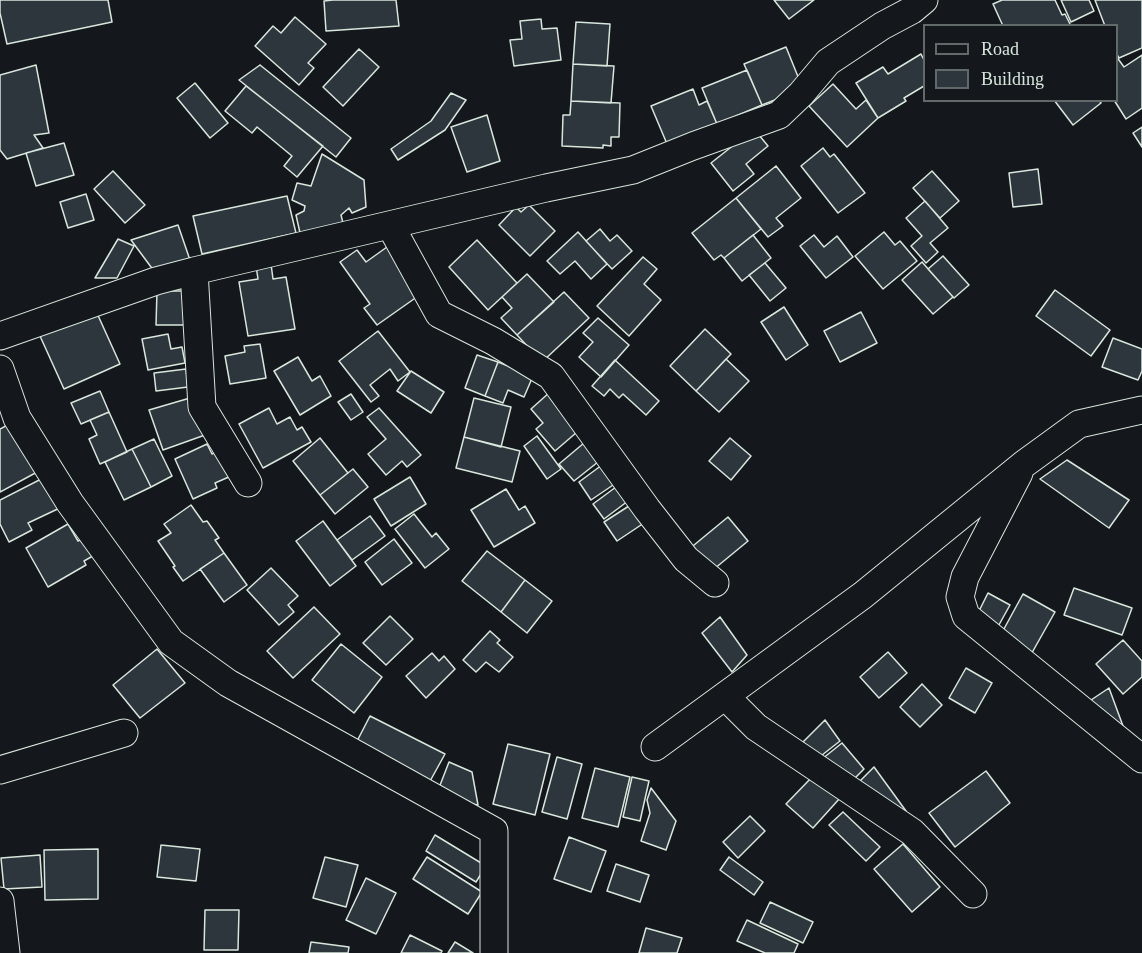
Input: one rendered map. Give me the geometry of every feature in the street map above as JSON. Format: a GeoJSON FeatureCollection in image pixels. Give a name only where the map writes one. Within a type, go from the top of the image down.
{"type":"FeatureCollection","features":[{"type":"Feature","properties":{"kind":"street"},"geometry":{"type":"LineString","coordinates":[[0,336],[156,281],[194,271],[546,188],[633,170],[779,115],[801,94],[828,62],[882,26],[912,10],[924,0]]}},
{"type":"Feature","properties":{"kind":"street"},"geometry":{"type":"LineString","coordinates":[[390,225],[439,314],[493,340],[551,376],[686,559],[715,583]]}},
{"type":"Feature","properties":{"kind":"street"},"geometry":{"type":"LineString","coordinates":[[194,271],[202,407],[248,483]]}},
{"type":"Feature","properties":{"kind":"street"},"geometry":{"type":"LineString","coordinates":[[0,369],[17,418],[70,503],[171,642],[228,683],[494,831],[494,953]]}},
{"type":"Feature","properties":{"kind":"street"},"geometry":{"type":"LineString","coordinates":[[655,747],[863,595],[1024,464],[1079,424],[1142,410]]}},
{"type":"Feature","properties":{"kind":"street"},"geometry":{"type":"LineString","coordinates":[[1024,464],[965,577],[960,597],[966,616],[1142,759]]}},
{"type":"Feature","properties":{"kind":"street"},"geometry":{"type":"LineString","coordinates":[[725,696],[756,727],[912,832],[973,894]]}},
{"type":"Feature","properties":{"kind":"street"},"geometry":{"type":"LineString","coordinates":[[0,770],[124,733]]}},
{"type":"Feature","properties":{"kind":"street"},"geometry":{"type":"LineString","coordinates":[[0,901],[6,953]]}},
{"type":"Feature","properties":{"kind":"building"},"geometry":{"type":"Polygon","coordinates":[[[0,0],[108,0],[112,22],[7,44],[0,13],[0,0]]]}},
{"type":"Feature","properties":{"kind":"building"},"geometry":{"type":"Polygon","coordinates":[[[396,0],[399,26],[326,31],[324,1],[396,0]]]}},
{"type":"Feature","properties":{"kind":"building"},"geometry":{"type":"Polygon","coordinates":[[[774,0],[814,0],[789,19],[774,0]]]}},
{"type":"Feature","properties":{"kind":"building"},"geometry":{"type":"Polygon","coordinates":[[[1002,0],[1055,0],[1062,15],[1065,14],[1070,24],[1002,24],[993,4],[1002,0]]]}},
{"type":"Feature","properties":{"kind":"building"},"geometry":{"type":"Polygon","coordinates":[[[1061,0],[1089,0],[1094,11],[1071,22],[1061,0]]]}},
{"type":"Feature","properties":{"kind":"building"},"geometry":{"type":"Polygon","coordinates":[[[1095,0],[1142,0],[1142,48],[1119,58],[1118,24],[1104,24],[1095,0]]]}},
{"type":"Feature","properties":{"kind":"building"},"geometry":{"type":"Polygon","coordinates":[[[295,17],[326,44],[308,63],[314,68],[299,85],[255,46],[273,26],[281,33],[295,17]]]}},
{"type":"Feature","properties":{"kind":"building"},"geometry":{"type":"Polygon","coordinates":[[[541,19],[542,29],[557,28],[561,60],[514,66],[510,40],[522,39],[520,21],[541,19]]]}},
{"type":"Feature","properties":{"kind":"building"},"geometry":{"type":"Polygon","coordinates":[[[576,22],[610,24],[607,66],[573,64],[576,22]]]}},
{"type":"Feature","properties":{"kind":"building"},"geometry":{"type":"Polygon","coordinates":[[[786,47],[803,89],[762,105],[744,64],[786,47]]]}},
{"type":"Feature","properties":{"kind":"building"},"geometry":{"type":"Polygon","coordinates":[[[359,49],[379,67],[343,106],[323,87],[359,49]]]}},
{"type":"Feature","properties":{"kind":"building"},"geometry":{"type":"Polygon","coordinates":[[[921,54],[923,87],[904,98],[906,101],[878,118],[856,83],[883,67],[888,74],[921,54]]]}},
{"type":"Feature","properties":{"kind":"building"},"geometry":{"type":"Polygon","coordinates":[[[1142,55],[1142,108],[1126,119],[1115,102],[1118,102],[1118,59],[1124,67],[1142,55]]]}},
{"type":"Feature","properties":{"kind":"building"},"geometry":{"type":"Polygon","coordinates":[[[573,64],[614,66],[611,103],[571,101],[573,64]]]}},
{"type":"Feature","properties":{"kind":"building"},"geometry":{"type":"Polygon","coordinates":[[[36,65],[49,133],[34,135],[43,148],[7,159],[0,150],[0,75],[36,65]]]}},
{"type":"Feature","properties":{"kind":"building"},"geometry":{"type":"Polygon","coordinates":[[[260,65],[351,138],[336,157],[239,80],[260,65]]]}},
{"type":"Feature","properties":{"kind":"building"},"geometry":{"type":"Polygon","coordinates":[[[747,70],[762,105],[717,124],[702,88],[747,70]]]}},
{"type":"Feature","properties":{"kind":"building"},"geometry":{"type":"Polygon","coordinates":[[[195,83],[228,123],[210,138],[177,98],[195,83]]]}},
{"type":"Feature","properties":{"kind":"building"},"geometry":{"type":"Polygon","coordinates":[[[833,84],[856,109],[866,100],[878,118],[847,147],[809,106],[833,84]]]}},
{"type":"Feature","properties":{"kind":"building"},"geometry":{"type":"Polygon","coordinates":[[[246,86],[323,146],[297,177],[284,166],[292,156],[257,127],[252,133],[225,111],[246,86]]]}},
{"type":"Feature","properties":{"kind":"building"},"geometry":{"type":"Polygon","coordinates":[[[693,89],[699,105],[707,101],[717,124],[670,151],[651,106],[693,89]]]}},
{"type":"Feature","properties":{"kind":"building"},"geometry":{"type":"Polygon","coordinates":[[[451,93],[466,100],[445,130],[398,160],[391,149],[431,121],[451,93]]]}},
{"type":"Feature","properties":{"kind":"building"},"geometry":{"type":"Polygon","coordinates":[[[571,101],[620,103],[619,137],[611,137],[611,146],[603,145],[603,148],[562,146],[563,115],[570,115],[571,101]]]}},
{"type":"Feature","properties":{"kind":"building"},"geometry":{"type":"Polygon","coordinates":[[[1056,102],[1100,102],[1101,103],[1073,125],[1056,102]]]}},
{"type":"Feature","properties":{"kind":"building"},"geometry":{"type":"Polygon","coordinates":[[[487,115],[500,161],[467,172],[451,127],[487,115]]]}},
{"type":"Feature","properties":{"kind":"building"},"geometry":{"type":"Polygon","coordinates":[[[1142,127],[1142,147],[1133,133],[1142,127]]]}},
{"type":"Feature","properties":{"kind":"building"},"geometry":{"type":"Polygon","coordinates":[[[754,129],[768,146],[746,164],[754,174],[733,191],[711,163],[754,129]]]}},
{"type":"Feature","properties":{"kind":"building"},"geometry":{"type":"Polygon","coordinates":[[[64,143],[74,175],[36,186],[26,153],[64,143]]]}},
{"type":"Feature","properties":{"kind":"building"},"geometry":{"type":"Polygon","coordinates":[[[823,148],[830,157],[834,154],[865,193],[838,213],[801,166],[823,148]]]}},
{"type":"Feature","properties":{"kind":"building"},"geometry":{"type":"Polygon","coordinates":[[[322,154],[364,180],[366,207],[352,213],[349,208],[341,215],[343,223],[300,233],[296,215],[304,211],[305,206],[292,200],[297,183],[311,186],[322,154]]]}},
{"type":"Feature","properties":{"kind":"building"},"geometry":{"type":"Polygon","coordinates":[[[776,166],[801,198],[776,218],[783,226],[768,237],[736,198],[776,166]]]}},
{"type":"Feature","properties":{"kind":"building"},"geometry":{"type":"Polygon","coordinates":[[[1038,169],[1042,204],[1013,207],[1009,173],[1038,169]]]}},
{"type":"Feature","properties":{"kind":"building"},"geometry":{"type":"Polygon","coordinates":[[[113,171],[145,205],[125,223],[94,189],[113,171]]]}},
{"type":"Feature","properties":{"kind":"building"},"geometry":{"type":"Polygon","coordinates":[[[932,171],[959,201],[940,218],[913,188],[932,171]]]}},
{"type":"Feature","properties":{"kind":"building"},"geometry":{"type":"Polygon","coordinates":[[[86,194],[94,220],[68,228],[60,202],[86,194]]]}},
{"type":"Feature","properties":{"kind":"building"},"geometry":{"type":"Polygon","coordinates":[[[287,196],[296,233],[202,254],[193,216],[287,196]]]}},
{"type":"Feature","properties":{"kind":"building"},"geometry":{"type":"Polygon","coordinates":[[[736,198],[761,229],[724,258],[721,255],[714,260],[692,233],[736,198]]]}},
{"type":"Feature","properties":{"kind":"building"},"geometry":{"type":"Polygon","coordinates":[[[925,201],[948,228],[930,243],[938,252],[926,263],[911,246],[922,236],[906,218],[925,201]]]}},
{"type":"Feature","properties":{"kind":"building"},"geometry":{"type":"Polygon","coordinates":[[[529,205],[555,231],[530,256],[499,225],[516,207],[521,212],[529,205]]]}},
{"type":"Feature","properties":{"kind":"building"},"geometry":{"type":"Polygon","coordinates":[[[178,225],[190,260],[154,271],[131,240],[178,225]]]}},
{"type":"Feature","properties":{"kind":"building"},"geometry":{"type":"Polygon","coordinates":[[[600,229],[610,241],[617,235],[632,251],[612,269],[586,241],[600,229]]]}},
{"type":"Feature","properties":{"kind":"building"},"geometry":{"type":"Polygon","coordinates":[[[578,232],[607,264],[591,279],[575,261],[560,274],[547,261],[578,232]]]}},
{"type":"Feature","properties":{"kind":"building"},"geometry":{"type":"Polygon","coordinates":[[[884,232],[895,245],[900,241],[917,261],[883,289],[855,256],[884,232]]]}},
{"type":"Feature","properties":{"kind":"building"},"geometry":{"type":"Polygon","coordinates":[[[753,235],[771,258],[742,281],[724,258],[753,235]]]}},
{"type":"Feature","properties":{"kind":"building"},"geometry":{"type":"Polygon","coordinates":[[[814,235],[824,247],[837,236],[853,257],[826,278],[800,246],[814,235]]]}},
{"type":"Feature","properties":{"kind":"building"},"geometry":{"type":"Polygon","coordinates":[[[118,239],[134,246],[117,278],[95,278],[118,239]]]}},
{"type":"Feature","properties":{"kind":"building"},"geometry":{"type":"Polygon","coordinates":[[[477,240],[517,283],[488,310],[449,267],[477,240]]]}},
{"type":"Feature","properties":{"kind":"building"},"geometry":{"type":"Polygon","coordinates":[[[387,247],[421,294],[377,325],[364,308],[370,304],[340,262],[357,250],[366,262],[387,247]]]}},
{"type":"Feature","properties":{"kind":"building"},"geometry":{"type":"Polygon","coordinates":[[[943,256],[969,285],[954,298],[928,269],[943,256]]]}},
{"type":"Feature","properties":{"kind":"building"},"geometry":{"type":"Polygon","coordinates":[[[643,257],[657,269],[644,284],[661,300],[629,336],[597,306],[643,257]]]}},
{"type":"Feature","properties":{"kind":"building"},"geometry":{"type":"Polygon","coordinates":[[[922,262],[953,297],[933,314],[902,280],[922,262]]]}},
{"type":"Feature","properties":{"kind":"building"},"geometry":{"type":"Polygon","coordinates":[[[765,263],[786,288],[770,301],[749,275],[765,263]]]}},
{"type":"Feature","properties":{"kind":"building"},"geometry":{"type":"Polygon","coordinates":[[[271,264],[273,279],[286,277],[295,329],[248,336],[239,282],[258,279],[256,266],[271,264]]]}},
{"type":"Feature","properties":{"kind":"building"},"geometry":{"type":"Polygon","coordinates":[[[527,274],[554,302],[517,335],[501,318],[512,308],[502,297],[527,274]]]}},
{"type":"Feature","properties":{"kind":"building"},"geometry":{"type":"Polygon","coordinates":[[[1055,290],[1110,330],[1091,356],[1036,316],[1055,290]]]}},
{"type":"Feature","properties":{"kind":"building"},"geometry":{"type":"Polygon","coordinates":[[[157,291],[186,291],[185,325],[156,325],[157,291]]]}},
{"type":"Feature","properties":{"kind":"building"},"geometry":{"type":"Polygon","coordinates":[[[564,292],[589,318],[542,362],[517,335],[564,292]]]}},
{"type":"Feature","properties":{"kind":"building"},"geometry":{"type":"Polygon","coordinates":[[[784,307],[808,345],[786,360],[761,322],[784,307]]]}},
{"type":"Feature","properties":{"kind":"building"},"geometry":{"type":"Polygon","coordinates":[[[96,311],[120,364],[64,389],[40,336],[96,311]]]}},
{"type":"Feature","properties":{"kind":"building"},"geometry":{"type":"Polygon","coordinates":[[[861,312],[877,343],[840,362],[824,331],[861,312]]]}},
{"type":"Feature","properties":{"kind":"building"},"geometry":{"type":"Polygon","coordinates":[[[598,318],[629,345],[601,377],[579,357],[593,342],[583,333],[598,318]]]}},
{"type":"Feature","properties":{"kind":"building"},"geometry":{"type":"Polygon","coordinates":[[[705,329],[731,354],[696,391],[670,366],[705,329]]]}},
{"type":"Feature","properties":{"kind":"building"},"geometry":{"type":"Polygon","coordinates":[[[378,331],[410,372],[398,381],[390,369],[370,385],[379,396],[371,402],[339,361],[378,331]]]}},
{"type":"Feature","properties":{"kind":"building"},"geometry":{"type":"Polygon","coordinates":[[[168,334],[171,349],[182,347],[185,363],[148,370],[142,339],[168,334]]]}},
{"type":"Feature","properties":{"kind":"building"},"geometry":{"type":"Polygon","coordinates":[[[1113,338],[1142,349],[1142,371],[1138,380],[1102,367],[1113,338]]]}},
{"type":"Feature","properties":{"kind":"building"},"geometry":{"type":"Polygon","coordinates":[[[260,344],[266,378],[230,384],[225,356],[245,352],[244,346],[260,344]]]}},
{"type":"Feature","properties":{"kind":"building"},"geometry":{"type":"Polygon","coordinates":[[[477,355],[498,362],[485,396],[465,388],[477,355]]]}},
{"type":"Feature","properties":{"kind":"building"},"geometry":{"type":"Polygon","coordinates":[[[298,357],[312,381],[320,376],[331,396],[300,415],[274,371],[298,357]]]}},
{"type":"Feature","properties":{"kind":"building"},"geometry":{"type":"Polygon","coordinates":[[[726,359],[749,381],[719,412],[696,391],[726,359]]]}},
{"type":"Feature","properties":{"kind":"building"},"geometry":{"type":"Polygon","coordinates":[[[615,360],[659,401],[646,415],[623,394],[619,398],[610,389],[604,396],[592,386],[615,360]]]}},
{"type":"Feature","properties":{"kind":"building"},"geometry":{"type":"Polygon","coordinates":[[[498,362],[533,376],[524,397],[508,390],[503,403],[485,396],[498,362]]]}},
{"type":"Feature","properties":{"kind":"building"},"geometry":{"type":"Polygon","coordinates":[[[186,369],[188,387],[156,391],[154,373],[186,369]]]}},
{"type":"Feature","properties":{"kind":"building"},"geometry":{"type":"Polygon","coordinates":[[[411,371],[444,392],[431,413],[397,391],[411,371]]]}},
{"type":"Feature","properties":{"kind":"building"},"geometry":{"type":"Polygon","coordinates":[[[100,391],[109,412],[81,424],[71,403],[100,391]]]}},
{"type":"Feature","properties":{"kind":"building"},"geometry":{"type":"Polygon","coordinates":[[[550,392],[584,426],[555,451],[536,429],[543,423],[531,409],[550,392]]]}},
{"type":"Feature","properties":{"kind":"building"},"geometry":{"type":"Polygon","coordinates":[[[351,394],[363,412],[351,420],[338,402],[351,394]]]}},
{"type":"Feature","properties":{"kind":"building"},"geometry":{"type":"Polygon","coordinates":[[[190,398],[205,435],[163,450],[149,410],[190,398]]]}},
{"type":"Feature","properties":{"kind":"building"},"geometry":{"type":"Polygon","coordinates":[[[474,398],[511,407],[501,447],[464,437],[474,398]]]}},
{"type":"Feature","properties":{"kind":"building"},"geometry":{"type":"Polygon","coordinates":[[[269,408],[277,424],[290,417],[297,430],[302,427],[311,442],[263,468],[239,424],[269,408]]]}},
{"type":"Feature","properties":{"kind":"building"},"geometry":{"type":"Polygon","coordinates":[[[379,408],[421,455],[407,467],[402,461],[386,475],[368,454],[386,439],[367,417],[379,408]]]}},
{"type":"Feature","properties":{"kind":"building"},"geometry":{"type":"Polygon","coordinates":[[[109,412],[127,452],[100,464],[89,439],[97,435],[90,420],[109,412]]]}},
{"type":"Feature","properties":{"kind":"building"},"geometry":{"type":"Polygon","coordinates":[[[13,422],[39,471],[0,492],[0,429],[13,422]]]}},
{"type":"Feature","properties":{"kind":"building"},"geometry":{"type":"Polygon","coordinates":[[[537,436],[561,469],[547,479],[524,446],[537,436]]]}},
{"type":"Feature","properties":{"kind":"building"},"geometry":{"type":"Polygon","coordinates":[[[464,437],[520,451],[512,482],[456,468],[464,437]]]}},
{"type":"Feature","properties":{"kind":"building"},"geometry":{"type":"Polygon","coordinates":[[[320,438],[348,473],[320,495],[293,461],[320,438]]]}},
{"type":"Feature","properties":{"kind":"building"},"geometry":{"type":"Polygon","coordinates":[[[730,438],[751,456],[731,480],[709,461],[730,438]]]}},
{"type":"Feature","properties":{"kind":"building"},"geometry":{"type":"Polygon","coordinates":[[[154,439],[172,476],[151,487],[132,449],[154,439]]]}},
{"type":"Feature","properties":{"kind":"building"},"geometry":{"type":"Polygon","coordinates":[[[584,443],[603,458],[574,481],[559,464],[584,443]]]}},
{"type":"Feature","properties":{"kind":"building"},"geometry":{"type":"Polygon","coordinates":[[[207,444],[212,454],[226,447],[238,473],[215,483],[217,488],[193,499],[175,459],[207,444]]]}},
{"type":"Feature","properties":{"kind":"building"},"geometry":{"type":"Polygon","coordinates":[[[132,449],[151,487],[124,500],[105,462],[132,449]]]}},
{"type":"Feature","properties":{"kind":"building"},"geometry":{"type":"Polygon","coordinates":[[[1067,460],[1129,500],[1109,528],[1040,479],[1067,460]]]}},
{"type":"Feature","properties":{"kind":"building"},"geometry":{"type":"Polygon","coordinates":[[[606,462],[619,481],[591,500],[579,482],[606,462]]]}},
{"type":"Feature","properties":{"kind":"building"},"geometry":{"type":"Polygon","coordinates":[[[353,469],[368,487],[335,514],[320,495],[353,469]]]}},
{"type":"Feature","properties":{"kind":"building"},"geometry":{"type":"Polygon","coordinates":[[[49,475],[64,506],[28,523],[32,530],[9,542],[0,524],[0,500],[49,475]]]}},
{"type":"Feature","properties":{"kind":"building"},"geometry":{"type":"Polygon","coordinates":[[[410,477],[426,504],[391,526],[374,499],[410,477]]]}},
{"type":"Feature","properties":{"kind":"building"},"geometry":{"type":"Polygon","coordinates":[[[620,484],[632,498],[604,519],[593,504],[620,484]]]}},
{"type":"Feature","properties":{"kind":"building"},"geometry":{"type":"Polygon","coordinates":[[[506,489],[519,510],[525,506],[535,523],[494,547],[471,510],[506,489]]]}},
{"type":"Feature","properties":{"kind":"building"},"geometry":{"type":"Polygon","coordinates":[[[632,504],[644,523],[617,541],[604,522],[632,504]]]}},
{"type":"Feature","properties":{"kind":"building"},"geometry":{"type":"Polygon","coordinates":[[[191,505],[203,522],[207,521],[219,538],[215,540],[224,553],[183,581],[158,541],[171,533],[164,524],[191,505]]]}},
{"type":"Feature","properties":{"kind":"building"},"geometry":{"type":"Polygon","coordinates":[[[414,514],[432,537],[436,533],[449,549],[425,568],[395,529],[414,514]]]}},
{"type":"Feature","properties":{"kind":"building"},"geometry":{"type":"Polygon","coordinates":[[[370,516],[385,536],[352,560],[337,540],[370,516]]]}},
{"type":"Feature","properties":{"kind":"building"},"geometry":{"type":"Polygon","coordinates":[[[728,517],[748,541],[708,574],[688,550],[728,517]]]}},
{"type":"Feature","properties":{"kind":"building"},"geometry":{"type":"Polygon","coordinates":[[[323,521],[356,566],[330,586],[296,541],[323,521]]]}},
{"type":"Feature","properties":{"kind":"building"},"geometry":{"type":"Polygon","coordinates":[[[68,524],[78,541],[88,536],[98,553],[84,561],[86,565],[48,587],[26,548],[68,524]]]}},
{"type":"Feature","properties":{"kind":"building"},"geometry":{"type":"Polygon","coordinates":[[[394,539],[412,563],[382,585],[365,562],[394,539]]]}},
{"type":"Feature","properties":{"kind":"building"},"geometry":{"type":"Polygon","coordinates":[[[487,551],[525,580],[501,612],[462,581],[487,551]]]}},
{"type":"Feature","properties":{"kind":"building"},"geometry":{"type":"Polygon","coordinates":[[[224,553],[247,585],[224,602],[200,569],[224,553]]]}},
{"type":"Feature","properties":{"kind":"building"},"geometry":{"type":"Polygon","coordinates":[[[271,568],[298,596],[288,605],[294,612],[279,625],[247,590],[271,568]]]}},
{"type":"Feature","properties":{"kind":"building"},"geometry":{"type":"Polygon","coordinates":[[[525,580],[552,601],[527,633],[501,612],[525,580]]]}},
{"type":"Feature","properties":{"kind":"building"},"geometry":{"type":"Polygon","coordinates":[[[1074,588],[1132,608],[1122,635],[1064,615],[1074,588]]]}},
{"type":"Feature","properties":{"kind":"building"},"geometry":{"type":"Polygon","coordinates":[[[988,593],[1010,605],[995,632],[976,617],[988,593]]]}},
{"type":"Feature","properties":{"kind":"building"},"geometry":{"type":"Polygon","coordinates":[[[1023,594],[1055,612],[1029,658],[999,638],[1023,594]]]}},
{"type":"Feature","properties":{"kind":"building"},"geometry":{"type":"Polygon","coordinates":[[[314,607],[340,634],[293,678],[267,651],[314,607]]]}},
{"type":"Feature","properties":{"kind":"building"},"geometry":{"type":"Polygon","coordinates":[[[390,616],[413,639],[386,665],[363,643],[390,616]]]}},
{"type":"Feature","properties":{"kind":"building"},"geometry":{"type":"Polygon","coordinates":[[[720,617],[747,655],[732,672],[702,633],[720,617]]]}},
{"type":"Feature","properties":{"kind":"building"},"geometry":{"type":"Polygon","coordinates":[[[490,631],[500,640],[497,643],[513,657],[499,672],[486,662],[476,672],[463,660],[490,631]]]}},
{"type":"Feature","properties":{"kind":"building"},"geometry":{"type":"Polygon","coordinates":[[[1123,640],[1142,661],[1142,677],[1123,694],[1096,664],[1123,640]]]}},
{"type":"Feature","properties":{"kind":"building"},"geometry":{"type":"Polygon","coordinates":[[[341,644],[382,677],[354,713],[312,680],[341,644]]]}},
{"type":"Feature","properties":{"kind":"building"},"geometry":{"type":"Polygon","coordinates":[[[157,649],[185,683],[140,718],[113,685],[157,649]]]}},
{"type":"Feature","properties":{"kind":"building"},"geometry":{"type":"Polygon","coordinates":[[[888,652],[907,673],[879,698],[860,677],[888,652]]]}},
{"type":"Feature","properties":{"kind":"building"},"geometry":{"type":"Polygon","coordinates":[[[432,653],[439,661],[444,656],[455,669],[426,698],[406,676],[432,653]]]}},
{"type":"Feature","properties":{"kind":"building"},"geometry":{"type":"Polygon","coordinates":[[[966,668],[992,683],[975,713],[949,698],[966,668]]]}},
{"type":"Feature","properties":{"kind":"building"},"geometry":{"type":"Polygon","coordinates":[[[922,684],[942,705],[920,727],[900,707],[922,684]]]}},
{"type":"Feature","properties":{"kind":"building"},"geometry":{"type":"Polygon","coordinates":[[[1109,688],[1123,726],[1114,732],[1082,706],[1109,688]]]}},
{"type":"Feature","properties":{"kind":"building"},"geometry":{"type":"Polygon","coordinates":[[[370,716],[445,754],[429,783],[355,745],[370,716]]]}},
{"type":"Feature","properties":{"kind":"building"},"geometry":{"type":"Polygon","coordinates":[[[825,720],[840,741],[817,759],[803,742],[825,720]]]}},
{"type":"Feature","properties":{"kind":"building"},"geometry":{"type":"Polygon","coordinates":[[[842,743],[864,769],[849,784],[822,759],[842,743]]]}},
{"type":"Feature","properties":{"kind":"building"},"geometry":{"type":"Polygon","coordinates":[[[508,744],[550,754],[535,815],[493,804],[508,744]]]}},
{"type":"Feature","properties":{"kind":"building"},"geometry":{"type":"Polygon","coordinates":[[[557,757],[582,764],[567,819],[542,812],[557,757]]]}},
{"type":"Feature","properties":{"kind":"building"},"geometry":{"type":"Polygon","coordinates":[[[449,762],[472,772],[478,805],[460,802],[437,793],[449,762]]]}},
{"type":"Feature","properties":{"kind":"building"},"geometry":{"type":"Polygon","coordinates":[[[874,767],[906,811],[900,817],[860,781],[874,767]]]}},
{"type":"Feature","properties":{"kind":"building"},"geometry":{"type":"Polygon","coordinates":[[[595,768],[630,777],[618,827],[582,818],[595,768]]]}},
{"type":"Feature","properties":{"kind":"building"},"geometry":{"type":"Polygon","coordinates":[[[986,771],[1010,803],[955,847],[929,813],[986,771]]]}},
{"type":"Feature","properties":{"kind":"building"},"geometry":{"type":"Polygon","coordinates":[[[814,775],[840,798],[813,828],[786,804],[814,775]]]}},
{"type":"Feature","properties":{"kind":"building"},"geometry":{"type":"Polygon","coordinates":[[[632,777],[649,781],[640,821],[623,817],[632,777]]]}},
{"type":"Feature","properties":{"kind":"building"},"geometry":{"type":"Polygon","coordinates":[[[651,788],[676,821],[666,850],[641,841],[650,813],[647,800],[651,788]]]}},
{"type":"Feature","properties":{"kind":"building"},"geometry":{"type":"Polygon","coordinates":[[[843,812],[880,847],[866,861],[829,825],[843,812]]]}},
{"type":"Feature","properties":{"kind":"building"},"geometry":{"type":"Polygon","coordinates":[[[750,816],[765,831],[738,858],[723,842],[750,816]]]}},
{"type":"Feature","properties":{"kind":"building"},"geometry":{"type":"Polygon","coordinates":[[[435,835],[486,866],[476,882],[426,851],[435,835]]]}},
{"type":"Feature","properties":{"kind":"building"},"geometry":{"type":"Polygon","coordinates":[[[569,837],[606,851],[591,892],[554,879],[569,837]]]}},
{"type":"Feature","properties":{"kind":"building"},"geometry":{"type":"Polygon","coordinates":[[[903,844],[940,887],[912,912],[874,869],[903,844]]]}},
{"type":"Feature","properties":{"kind":"building"},"geometry":{"type":"Polygon","coordinates":[[[161,845],[200,849],[196,881],[157,877],[161,845]]]}},
{"type":"Feature","properties":{"kind":"building"},"geometry":{"type":"Polygon","coordinates":[[[98,849],[98,899],[45,900],[44,850],[98,849]]]}},
{"type":"Feature","properties":{"kind":"building"},"geometry":{"type":"Polygon","coordinates":[[[40,855],[42,887],[4,889],[1,858],[40,855]]]}},
{"type":"Feature","properties":{"kind":"building"},"geometry":{"type":"Polygon","coordinates":[[[325,857],[358,865],[346,907],[313,898],[325,857]]]}},
{"type":"Feature","properties":{"kind":"building"},"geometry":{"type":"Polygon","coordinates":[[[427,857],[482,892],[468,914],[413,879],[427,857]]]}},
{"type":"Feature","properties":{"kind":"building"},"geometry":{"type":"Polygon","coordinates":[[[729,857],[763,882],[754,895],[720,870],[729,857]]]}},
{"type":"Feature","properties":{"kind":"building"},"geometry":{"type":"Polygon","coordinates":[[[616,864],[649,875],[640,902],[607,891],[616,864]]]}},
{"type":"Feature","properties":{"kind":"building"},"geometry":{"type":"Polygon","coordinates":[[[366,878],[396,893],[376,934],[346,920],[366,878]]]}},
{"type":"Feature","properties":{"kind":"building"},"geometry":{"type":"Polygon","coordinates":[[[770,902],[813,922],[803,943],[760,923],[770,902]]]}},
{"type":"Feature","properties":{"kind":"building"},"geometry":{"type":"Polygon","coordinates":[[[205,910],[239,910],[238,950],[204,950],[205,910]]]}},
{"type":"Feature","properties":{"kind":"building"},"geometry":{"type":"Polygon","coordinates":[[[747,920],[798,944],[794,953],[765,953],[737,941],[747,920]]]}},
{"type":"Feature","properties":{"kind":"building"},"geometry":{"type":"Polygon","coordinates":[[[646,928],[682,938],[677,953],[639,953],[646,928]]]}},
{"type":"Feature","properties":{"kind":"building"},"geometry":{"type":"Polygon","coordinates":[[[410,935],[442,951],[441,953],[401,953],[410,935]]]}},
{"type":"Feature","properties":{"kind":"building"},"geometry":{"type":"Polygon","coordinates":[[[311,942],[349,947],[348,953],[309,953],[311,942]]]}},
{"type":"Feature","properties":{"kind":"building"},"geometry":{"type":"Polygon","coordinates":[[[455,942],[473,953],[448,953],[455,942]]]}}]}
